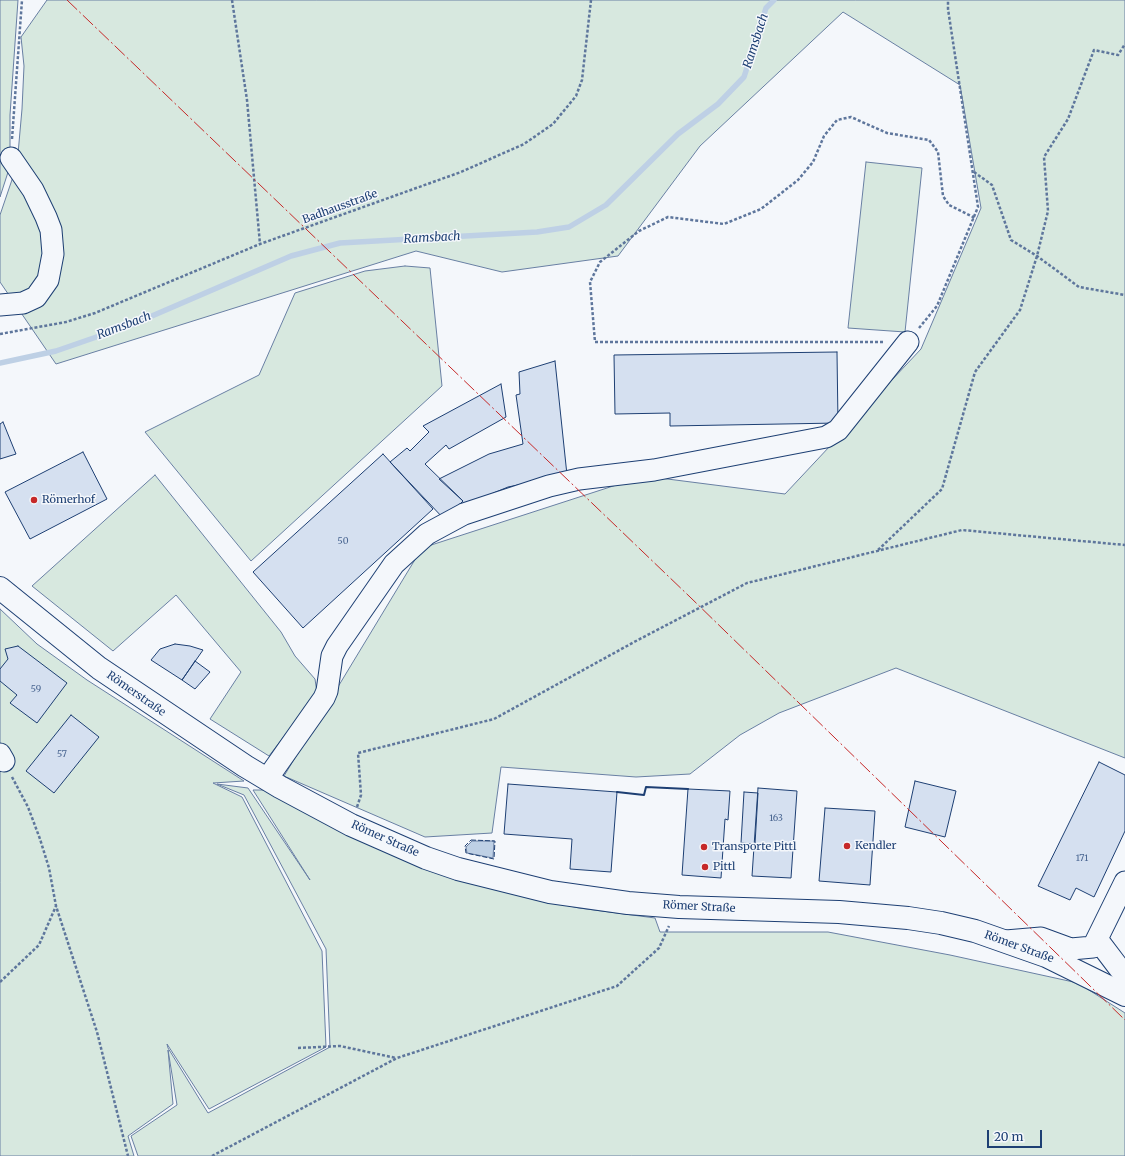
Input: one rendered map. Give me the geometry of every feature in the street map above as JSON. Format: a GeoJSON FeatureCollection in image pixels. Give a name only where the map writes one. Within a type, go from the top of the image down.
{"type":"FeatureCollection","features":[{"type":"Feature","properties":{"kind":"main road","name":"Römerstraße"},"geometry":{"type":"LineString","coordinates":[[0,588],[99,668],[210,744],[274,783]]}},
{"type":"Feature","properties":{"kind":"main road","name":"Römer Straße"},"geometry":{"type":"LineString","coordinates":[[274,783],[351,825],[439,862],[512,884],[590,899],[679,907],[839,912],[908,918],[974,931],[1006,941],[1058,962],[1125,995]]}},
{"type":"Feature","properties":{"kind":"lane"},"geometry":{"type":"LineString","coordinates":[[0,305],[23,303],[36,297],[48,280],[53,254],[51,230],[46,217],[33,190],[11,158]]}},
{"type":"Feature","properties":{"kind":"lane"},"geometry":{"type":"LineString","coordinates":[[274,783],[324,698],[327,691],[332,656],[337,646],[394,564],[427,534],[464,514],[549,486],[579,479],[654,470],[826,437],[838,430],[908,342]]}},
{"type":"Feature","properties":{"kind":"lane"},"geometry":{"type":"LineString","coordinates":[[1006,941],[1041,938],[1071,949],[1093,947],[1125,882]]}},
{"type":"Feature","properties":{"kind":"lane"},"geometry":{"type":"LineString","coordinates":[[1097,939],[1125,976]]}},
{"type":"Feature","properties":{"kind":"path"},"geometry":{"type":"LineString","coordinates":[[11,158],[22,0]]}},
{"type":"Feature","properties":{"kind":"path"},"geometry":{"type":"LineString","coordinates":[[232,0],[247,100],[260,244]]}},
{"type":"Feature","properties":{"kind":"path","name":"Badhausstraße"},"geometry":{"type":"LineString","coordinates":[[0,334],[66,322],[95,313],[260,244],[461,172],[524,144],[553,124],[576,96],[582,80],[591,0]]}},
{"type":"Feature","properties":{"kind":"path"},"geometry":{"type":"LineString","coordinates":[[948,0],[948,10],[974,172],[978,207],[975,218],[938,306],[908,342],[595,342],[590,282],[600,262],[640,231],[668,216],[724,224],[761,209],[803,174],[813,162],[824,136],[837,120],[851,117],[887,133],[929,140],[938,152],[943,196],[949,206],[975,218]]}},
{"type":"Feature","properties":{"kind":"path"},"geometry":{"type":"LineString","coordinates":[[876,551],[942,489],[975,372],[1020,310],[1037,256],[1048,211],[1044,156],[1068,119],[1094,50],[1118,55],[1125,44]]}},
{"type":"Feature","properties":{"kind":"path"},"geometry":{"type":"LineString","coordinates":[[974,172],[992,185],[1011,240],[1037,256],[1079,287],[1125,295]]}},
{"type":"Feature","properties":{"kind":"path"},"geometry":{"type":"LineString","coordinates":[[351,825],[361,795],[358,753],[494,719],[636,641],[747,583],[962,530],[1125,545]]}},
{"type":"Feature","properties":{"kind":"path"},"geometry":{"type":"LineString","coordinates":[[2,757],[28,807],[40,839],[49,868],[56,906],[97,1032],[128,1156]]}},
{"type":"Feature","properties":{"kind":"path"},"geometry":{"type":"LineString","coordinates":[[0,982],[39,945],[56,906]]}},
{"type":"Feature","properties":{"kind":"path"},"geometry":{"type":"LineString","coordinates":[[212,1156],[397,1058],[617,986],[659,948],[679,907]]}},
{"type":"Feature","properties":{"kind":"path"},"geometry":{"type":"LineString","coordinates":[[298,1048],[340,1046],[397,1058]]}},
{"type":"Feature","properties":{"kind":"shaded area"},"geometry":{"type":"Polygon","coordinates":[[[0,0],[18,0],[10,115],[10,166],[0,197],[0,0]]]}},
{"type":"Feature","properties":{"kind":"shaded area"},"geometry":{"type":"Polygon","coordinates":[[[47,0],[1125,0],[1125,758],[896,668],[779,713],[740,735],[690,774],[636,777],[501,767],[492,833],[425,837],[284,776],[422,548],[644,476],[785,494],[921,349],[981,208],[960,85],[843,12],[700,146],[618,256],[502,272],[416,251],[56,364],[0,282],[0,215],[17,165],[22,109],[24,66],[21,37],[47,0]]]}},
{"type":"Feature","properties":{"kind":"shaded area"},"geometry":{"type":"Polygon","coordinates":[[[866,162],[922,168],[905,332],[848,328],[866,162]]]}},
{"type":"Feature","properties":{"kind":"shaded area"},"geometry":{"type":"Polygon","coordinates":[[[405,266],[430,268],[442,386],[251,561],[145,432],[259,375],[295,293],[365,271],[405,266]]]}},
{"type":"Feature","properties":{"kind":"shaded area"},"geometry":{"type":"Polygon","coordinates":[[[155,475],[281,632],[295,656],[315,679],[317,693],[269,756],[210,719],[241,672],[176,595],[113,651],[32,586],[155,475]]]}},
{"type":"Feature","properties":{"kind":"shaded area"},"geometry":{"type":"Polygon","coordinates":[[[0,609],[37,644],[87,680],[244,781],[213,783],[242,797],[322,951],[326,1047],[209,1109],[167,1044],[208,1113],[330,1047],[326,949],[244,795],[217,784],[248,788],[310,880],[253,790],[265,790],[510,893],[579,908],[655,918],[660,932],[828,932],[950,955],[1078,983],[1125,1013],[1125,1156],[138,1156],[131,1136],[177,1105],[168,1050],[173,1104],[128,1136],[134,1156],[0,1156],[0,609]]]}},
{"type":"Feature","properties":{"kind":"water"},"geometry":{"type":"Polygon","coordinates":[[[472,841],[494,841],[493,858],[467,853],[466,847],[472,841]]]}},
{"type":"Feature","properties":{"kind":"building"},"geometry":{"type":"Polygon","coordinates":[[[837,352],[838,423],[670,426],[670,413],[615,414],[614,355],[837,352]]]}},
{"type":"Feature","properties":{"kind":"building"},"geometry":{"type":"Polygon","coordinates":[[[555,361],[567,475],[508,487],[455,509],[463,501],[439,479],[489,454],[523,444],[516,395],[520,394],[519,372],[555,361]]]}},
{"type":"Feature","properties":{"kind":"building"},"geometry":{"type":"Polygon","coordinates":[[[501,384],[506,417],[449,449],[446,445],[425,464],[463,501],[445,520],[390,462],[407,448],[410,451],[429,432],[423,426],[501,384]]]}},
{"type":"Feature","properties":{"kind":"building"},"geometry":{"type":"Polygon","coordinates":[[[3,422],[16,454],[0,459],[0,424],[3,422]]]}},
{"type":"Feature","properties":{"kind":"building"},"geometry":{"type":"Polygon","coordinates":[[[83,452],[107,499],[30,539],[5,492],[83,452]]]}},
{"type":"Feature","properties":{"kind":"building"},"geometry":{"type":"Polygon","coordinates":[[[383,454],[433,509],[303,628],[253,572],[383,454]]]}},
{"type":"Feature","properties":{"kind":"building"},"geometry":{"type":"Polygon","coordinates":[[[175,644],[203,650],[182,680],[151,660],[160,649],[175,644]]]}},
{"type":"Feature","properties":{"kind":"building"},"geometry":{"type":"Polygon","coordinates":[[[18,646],[67,683],[37,723],[10,703],[17,695],[0,681],[0,669],[8,659],[5,649],[18,646]]]}},
{"type":"Feature","properties":{"kind":"building"},"geometry":{"type":"Polygon","coordinates":[[[195,661],[210,672],[195,689],[182,680],[195,661]]]}},
{"type":"Feature","properties":{"kind":"building"},"geometry":{"type":"Polygon","coordinates":[[[71,715],[99,737],[54,793],[26,771],[71,715]]]}},
{"type":"Feature","properties":{"kind":"building"},"geometry":{"type":"Polygon","coordinates":[[[1099,762],[1125,775],[1125,831],[1094,897],[1076,888],[1070,900],[1038,886],[1099,762]]]}},
{"type":"Feature","properties":{"kind":"building"},"geometry":{"type":"Polygon","coordinates":[[[915,781],[956,791],[945,837],[905,827],[915,781]]]}},
{"type":"Feature","properties":{"kind":"building"},"geometry":{"type":"Polygon","coordinates":[[[508,784],[617,792],[611,872],[570,869],[572,839],[504,834],[508,784]]]}},
{"type":"Feature","properties":{"kind":"building"},"geometry":{"type":"Polygon","coordinates":[[[758,788],[797,791],[791,878],[752,876],[758,788]]]}},
{"type":"Feature","properties":{"kind":"building","name":"Transporte Pittl"},"geometry":{"type":"Polygon","coordinates":[[[688,789],[730,791],[728,820],[725,819],[721,878],[682,875],[688,789]]]}},
{"type":"Feature","properties":{"kind":"building"},"geometry":{"type":"Polygon","coordinates":[[[744,792],[758,793],[755,844],[741,843],[744,792]]]}},
{"type":"Feature","properties":{"kind":"building","name":"Kendler"},"geometry":{"type":"Polygon","coordinates":[[[825,808],[875,811],[870,885],[819,881],[825,808]]]}},
{"type":"Feature","properties":{"kind":"waterway","name":"Ramsbach"},"geometry":{"type":"LineString","coordinates":[[0,363],[56,351],[131,325],[291,256],[340,243],[537,232],[569,227],[606,205],[678,134],[718,104],[744,77],[766,8],[774,0]]}},
{"type":"Feature","properties":{"kind":"fence"},"geometry":{"type":"LineString","coordinates":[[471,840],[495,841],[494,859],[466,853],[465,846],[471,840]]}},
{"type":"Feature","properties":{"kind":"wall"},"geometry":{"type":"LineString","coordinates":[[617,792],[644,795],[646,787],[688,789]]}},
{"type":"Feature","properties":{"kind":"power"},"geometry":{"type":"LineString","coordinates":[[67,0],[690,597],[1125,1020]]}},
{"type":"Feature","properties":{"kind":"place","name":"Römerhof"},"geometry":{"type":"Point","coordinates":[34,500]}},
{"type":"Feature","properties":{"kind":"place","name":"Kendler"},"geometry":{"type":"Point","coordinates":[847,846]}},
{"type":"Feature","properties":{"kind":"place","name":"Transporte Pittl"},"geometry":{"type":"Point","coordinates":[704,847]}},
{"type":"Feature","properties":{"kind":"place","name":"Pittl"},"geometry":{"type":"Point","coordinates":[705,867]}}]}
